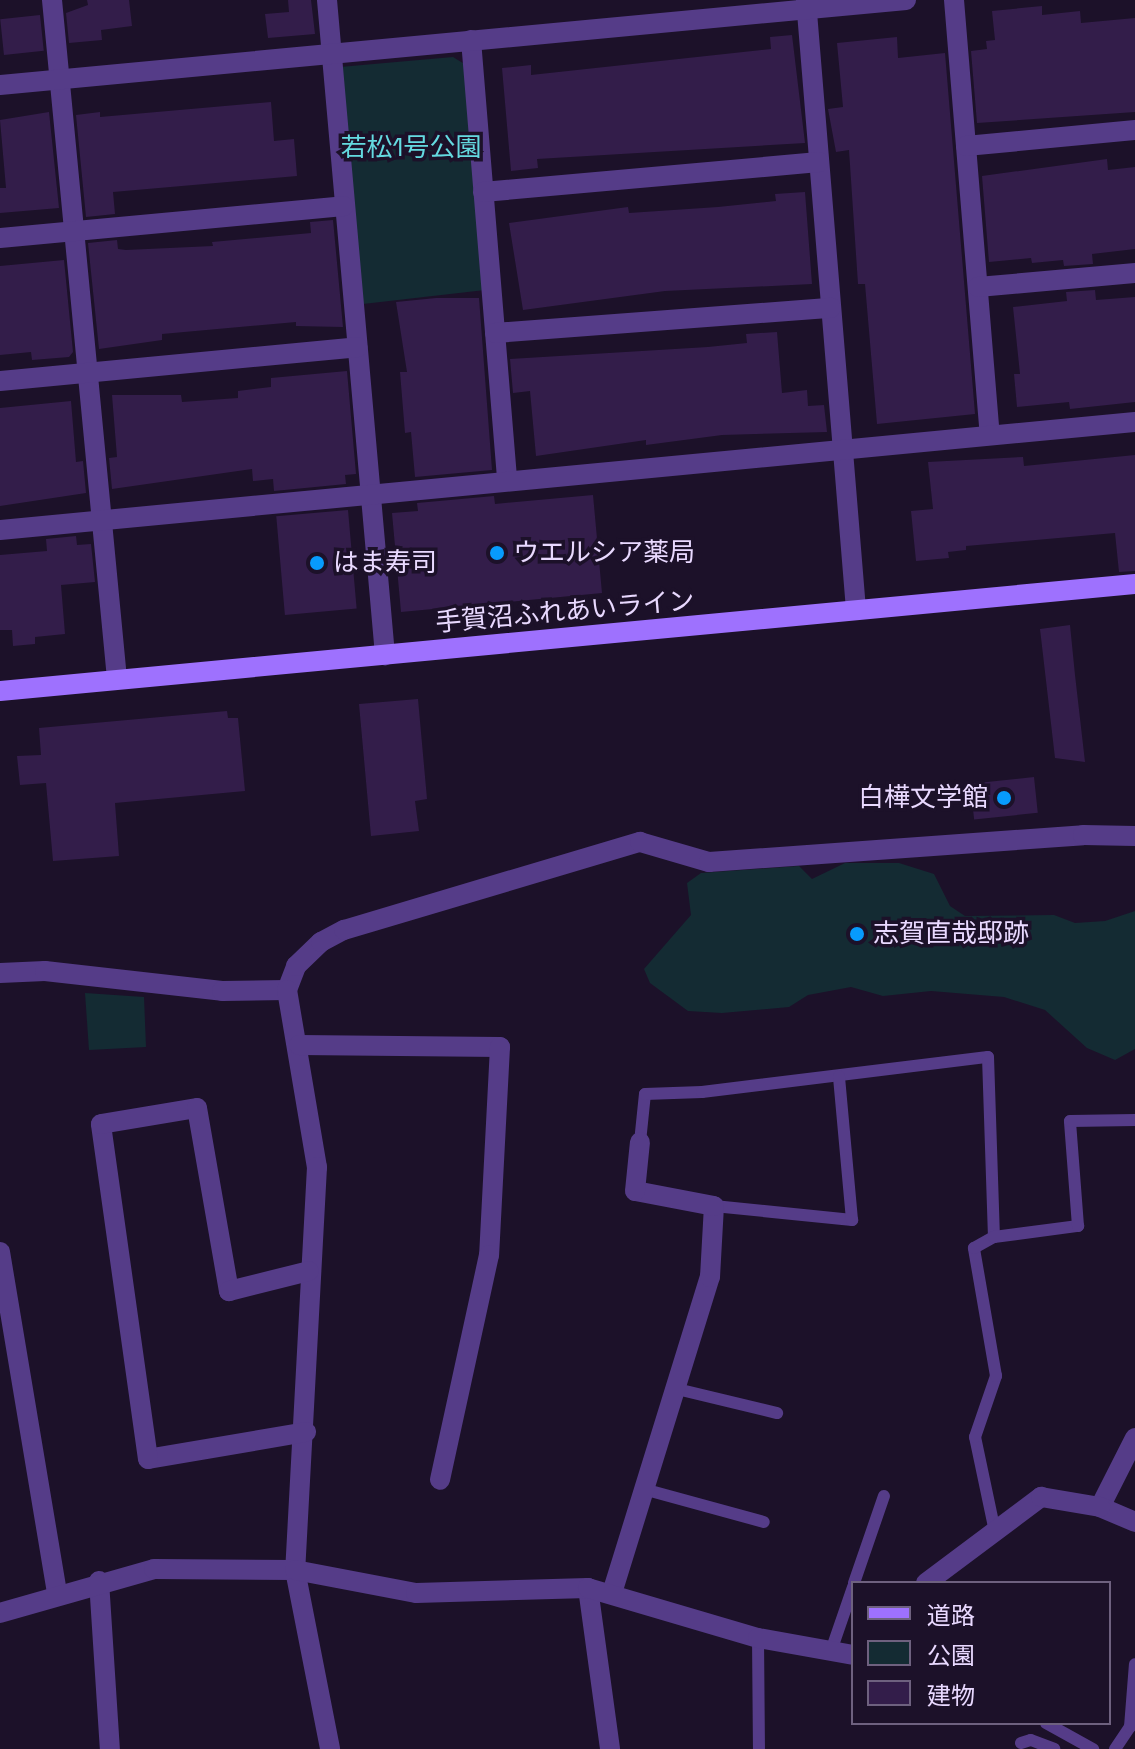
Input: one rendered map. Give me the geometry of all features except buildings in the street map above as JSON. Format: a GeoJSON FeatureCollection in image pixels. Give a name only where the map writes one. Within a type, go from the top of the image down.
{"type":"FeatureCollection","features":[{"type":"Feature","properties":{"kind":"street"},"geometry":{"type":"LineString","coordinates":[[52,0],[117,679]]}},
{"type":"Feature","properties":{"kind":"street"},"geometry":{"type":"LineString","coordinates":[[327,0],[385,655]]}},
{"type":"Feature","properties":{"kind":"street"},"geometry":{"type":"LineString","coordinates":[[0,85],[806,5],[906,0]]}},
{"type":"Feature","properties":{"kind":"street"},"geometry":{"type":"LineString","coordinates":[[954,0],[990,435]]}},
{"type":"Feature","properties":{"kind":"street"},"geometry":{"type":"LineString","coordinates":[[806,5],[856,610]]}},
{"type":"Feature","properties":{"kind":"street"},"geometry":{"type":"LineString","coordinates":[[471,40],[507,481]]}},
{"type":"Feature","properties":{"kind":"street"},"geometry":{"type":"LineString","coordinates":[[966,146],[1135,130]]}},
{"type":"Feature","properties":{"kind":"street"},"geometry":{"type":"LineString","coordinates":[[483,192],[819,162]]}},
{"type":"Feature","properties":{"kind":"street"},"geometry":{"type":"LineString","coordinates":[[0,238],[344,206]]}},
{"type":"Feature","properties":{"kind":"street"},"geometry":{"type":"LineString","coordinates":[[978,287],[1135,273]]}},
{"type":"Feature","properties":{"kind":"street"},"geometry":{"type":"LineString","coordinates":[[495,333],[831,308]]}},
{"type":"Feature","properties":{"kind":"street"},"geometry":{"type":"LineString","coordinates":[[0,381],[357,347]]}},
{"type":"Feature","properties":{"kind":"street"},"geometry":{"type":"LineString","coordinates":[[0,530],[1135,422]]}},
{"type":"Feature","properties":{"kind":"street","name":"手賀沼ふれあいライン"},"geometry":{"type":"LineString","coordinates":[[0,691],[1135,584]]}},
{"type":"Feature","properties":{"kind":"street"},"geometry":{"type":"LineString","coordinates":[[330,1749],[295,1570],[306,1432],[309,1271],[317,1167],[299,1045],[287,990],[296,966],[321,942],[344,930],[640,842],[709,862],[1083,835],[1135,836]]}},
{"type":"Feature","properties":{"kind":"street"},"geometry":{"type":"LineString","coordinates":[[0,973],[45,971],[222,991],[287,990]]}},
{"type":"Feature","properties":{"kind":"street"},"geometry":{"type":"LineString","coordinates":[[299,1045],[500,1047],[489,1255],[440,1480]]}},
{"type":"Feature","properties":{"kind":"street"},"geometry":{"type":"LineString","coordinates":[[306,1432],[148,1459],[101,1124],[197,1108],[229,1291],[309,1271]]}},
{"type":"Feature","properties":{"kind":"street"},"geometry":{"type":"LineString","coordinates":[[612,1593],[647,1490],[710,1277],[714,1206],[635,1191],[640,1142]]}},
{"type":"Feature","properties":{"kind":"street"},"geometry":{"type":"LineString","coordinates":[[0,1252],[57,1594]]}},
{"type":"Feature","properties":{"kind":"street"},"geometry":{"type":"LineString","coordinates":[[1100,1507],[1135,1438]]}},
{"type":"Feature","properties":{"kind":"street"},"geometry":{"type":"LineString","coordinates":[[928,1581],[994,1527],[1041,1497],[1100,1507],[1135,1522]]}},
{"type":"Feature","properties":{"kind":"street"},"geometry":{"type":"LineString","coordinates":[[0,1613],[99,1581],[154,1569],[295,1570],[416,1593],[588,1588],[758,1638],[851,1655]]}},
{"type":"Feature","properties":{"kind":"street"},"geometry":{"type":"LineString","coordinates":[[99,1581],[110,1749]]}},
{"type":"Feature","properties":{"kind":"street"},"geometry":{"type":"LineString","coordinates":[[588,1588],[610,1749]]}},
{"type":"Feature","properties":{"kind":"lane"},"geometry":{"type":"LineString","coordinates":[[640,1142],[645,1094],[839,1077],[907,1063],[988,1057],[994,1237]]}},
{"type":"Feature","properties":{"kind":"lane"},"geometry":{"type":"LineString","coordinates":[[714,1206],[852,1220],[839,1077]]}},
{"type":"Feature","properties":{"kind":"lane"},"geometry":{"type":"LineString","coordinates":[[994,1527],[975,1437],[996,1376],[974,1248],[994,1237],[1078,1226],[1070,1121],[1135,1120]]}},
{"type":"Feature","properties":{"kind":"lane"},"geometry":{"type":"LineString","coordinates":[[677,1389],[777,1413]]}},
{"type":"Feature","properties":{"kind":"lane"},"geometry":{"type":"LineString","coordinates":[[647,1490],[764,1522]]}},
{"type":"Feature","properties":{"kind":"lane"},"geometry":{"type":"LineString","coordinates":[[855,1581],[884,1496]]}},
{"type":"Feature","properties":{"kind":"lane"},"geometry":{"type":"LineString","coordinates":[[831,1651],[851,1594]]}},
{"type":"Feature","properties":{"kind":"lane"},"geometry":{"type":"LineString","coordinates":[[758,1638],[759,1749]]}},
{"type":"Feature","properties":{"kind":"lane"},"geometry":{"type":"LineString","coordinates":[[1115,1749],[1130,1727],[1135,1664]]}},
{"type":"Feature","properties":{"kind":"lane"},"geometry":{"type":"LineString","coordinates":[[1050,1725],[1093,1749]]}},
{"type":"Feature","properties":{"kind":"lane"},"geometry":{"type":"LineString","coordinates":[[1021,1743],[1031,1740],[1054,1749]]}},
{"type":"Feature","properties":{"kind":"green space","name":"若松1号公園"},"geometry":{"type":"Polygon","coordinates":[[[453,57],[466,65],[485,290],[363,304],[340,67],[453,57]]]}},
{"type":"Feature","properties":{"kind":"green space"},"geometry":{"type":"Polygon","coordinates":[[[845,863],[899,863],[934,874],[950,906],[965,916],[1054,915],[1075,923],[1105,921],[1135,911],[1135,1049],[1115,1060],[1087,1048],[1045,1010],[1004,997],[931,991],[883,996],[851,987],[808,995],[789,1007],[722,1013],[688,1011],[650,983],[644,969],[691,915],[687,883],[701,873],[799,866],[812,879],[845,863]]]}},
{"type":"Feature","properties":{"kind":"green space"},"geometry":{"type":"Polygon","coordinates":[[[85,993],[144,997],[146,1047],[89,1050],[85,993]]]}},
{"type":"Feature","properties":{"kind":"place","name":"ウエルシア薬局"},"geometry":{"type":"Point","coordinates":[497,553]}},
{"type":"Feature","properties":{"kind":"place","name":"はま寿司"},"geometry":{"type":"Point","coordinates":[317,563]}},
{"type":"Feature","properties":{"kind":"place","name":"白樺文学館"},"geometry":{"type":"Point","coordinates":[1004,798]}},
{"type":"Feature","properties":{"kind":"place","name":"志賀直哉邸跡"},"geometry":{"type":"Point","coordinates":[857,934]}}]}
